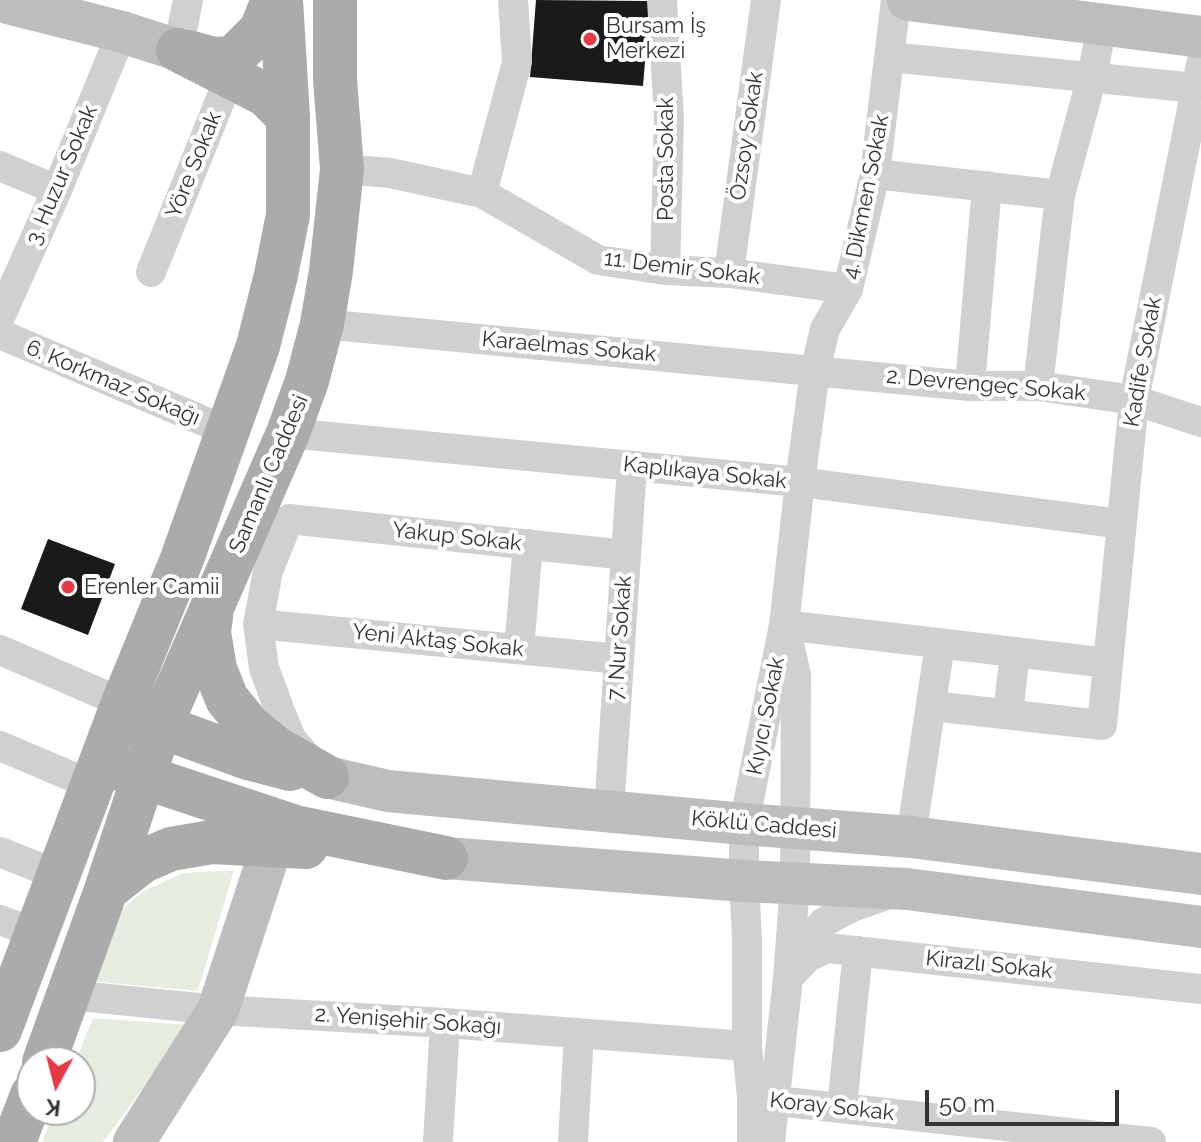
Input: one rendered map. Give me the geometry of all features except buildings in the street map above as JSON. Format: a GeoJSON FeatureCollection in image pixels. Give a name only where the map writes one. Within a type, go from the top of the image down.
{"type":"FeatureCollection","features":[{"type":"Feature","properties":{"kind":"main road"},"geometry":{"type":"LineString","coordinates":[[232,67],[261,30],[273,0]]}},
{"type":"Feature","properties":{"kind":"main road","name":"Samanlı Caddesi"},"geometry":{"type":"LineString","coordinates":[[50,1046],[143,778],[135,713],[182,559],[258,346],[282,245],[288,215],[288,117],[281,0]]}},
{"type":"Feature","properties":{"kind":"main road","name":"Samanlı Caddesi"},"geometry":{"type":"LineString","coordinates":[[0,1030],[18,927],[60,876],[97,774],[135,713],[212,608],[288,433],[307,381],[322,324],[342,169],[335,80],[335,0]]}},
{"type":"Feature","properties":{"kind":"main road"},"geometry":{"type":"LineString","coordinates":[[335,80],[348,9],[353,0]]}},
{"type":"Feature","properties":{"kind":"main road"},"geometry":{"type":"LineString","coordinates":[[908,0],[1008,6],[1102,25],[1201,37]]}},
{"type":"Feature","properties":{"kind":"main road"},"geometry":{"type":"LineString","coordinates":[[19,4],[232,67],[288,117]]}},
{"type":"Feature","properties":{"kind":"main road"},"geometry":{"type":"LineString","coordinates":[[212,608],[209,632],[215,669],[227,699],[249,726],[276,748],[327,777]]}},
{"type":"Feature","properties":{"kind":"main road"},"geometry":{"type":"LineString","coordinates":[[135,713],[256,761],[327,777]]}},
{"type":"Feature","properties":{"kind":"main road"},"geometry":{"type":"LineString","coordinates":[[97,774],[143,778],[295,827],[446,858]]}},
{"type":"Feature","properties":{"kind":"main road","name":"Köklü Caddesi"},"geometry":{"type":"LineString","coordinates":[[327,777],[388,791],[911,837],[1200,870]]}},
{"type":"Feature","properties":{"kind":"main road"},"geometry":{"type":"LineString","coordinates":[[106,890],[143,861],[171,849],[212,842],[744,881],[907,889],[1201,927]]}},
{"type":"Feature","properties":{"kind":"main road"},"geometry":{"type":"LineString","coordinates":[[134,1142],[218,1010],[272,845]]}},
{"type":"Feature","properties":{"kind":"street"},"geometry":{"type":"LineString","coordinates":[[178,50],[188,0]]}},
{"type":"Feature","properties":{"kind":"street"},"geometry":{"type":"LineString","coordinates":[[482,193],[517,62],[513,0]]}},
{"type":"Feature","properties":{"kind":"street","name":"Posta Sokak"},"geometry":{"type":"LineString","coordinates":[[662,0],[669,119],[665,270]]}},
{"type":"Feature","properties":{"kind":"street","name":"Özsoy Sokak"},"geometry":{"type":"LineString","coordinates":[[729,273],[766,0]]}},
{"type":"Feature","properties":{"kind":"street","name":"4. Dikmen Sokak"},"geometry":{"type":"LineString","coordinates":[[800,482],[815,371],[825,329],[848,289],[875,174],[896,0]]}},
{"type":"Feature","properties":{"kind":"street"},"geometry":{"type":"LineString","coordinates":[[1038,386],[1060,195],[1092,77],[1102,25]]}},
{"type":"Feature","properties":{"kind":"street","name":"3. Huzur Sokak"},"geometry":{"type":"LineString","coordinates":[[0,317],[57,190],[122,32]]}},
{"type":"Feature","properties":{"kind":"street"},"geometry":{"type":"LineString","coordinates":[[890,57],[1092,77],[1199,76]]}},
{"type":"Feature","properties":{"kind":"street","name":"Yöre Sokak"},"geometry":{"type":"LineString","coordinates":[[151,272],[232,67]]}},
{"type":"Feature","properties":{"kind":"street","name":"Kadife Sokak"},"geometry":{"type":"LineString","coordinates":[[1008,714],[1102,725],[1134,400],[1199,76]]}},
{"type":"Feature","properties":{"kind":"street"},"geometry":{"type":"LineString","coordinates":[[0,166],[57,190]]}},
{"type":"Feature","properties":{"kind":"street","name":"11. Demir Sokak"},"geometry":{"type":"LineString","coordinates":[[342,169],[390,173],[482,193],[598,260],[848,289]]}},
{"type":"Feature","properties":{"kind":"street"},"geometry":{"type":"LineString","coordinates":[[875,174],[1060,195]]}},
{"type":"Feature","properties":{"kind":"street"},"geometry":{"type":"LineString","coordinates":[[970,386],[987,186]]}},
{"type":"Feature","properties":{"kind":"street","name":"Karaelmas Sokak"},"geometry":{"type":"LineString","coordinates":[[322,324],[815,371]]}},
{"type":"Feature","properties":{"kind":"street","name":"6. Korkmaz Sokağı"},"geometry":{"type":"LineString","coordinates":[[0,334],[227,431]]}},
{"type":"Feature","properties":{"kind":"street","name":"2. Devrengeç Sokak"},"geometry":{"type":"LineString","coordinates":[[815,371],[970,386],[1038,386],[1134,400],[1201,422]]}},
{"type":"Feature","properties":{"kind":"street","name":"Kaplıkaya Sokak"},"geometry":{"type":"LineString","coordinates":[[288,433],[800,482],[1121,524]]}},
{"type":"Feature","properties":{"kind":"street","name":"7. Nur Sokak"},"geometry":{"type":"LineString","coordinates":[[609,811],[632,466]]}},
{"type":"Feature","properties":{"kind":"street","name":"Kıyıcı Sokak"},"geometry":{"type":"LineString","coordinates":[[752,1142],[764,1099],[747,1046],[744,824],[784,625],[800,482]]}},
{"type":"Feature","properties":{"kind":"street","name":"Yakup Sokak"},"geometry":{"type":"LineString","coordinates":[[258,624],[268,571],[289,519],[626,555]]}},
{"type":"Feature","properties":{"kind":"street"},"geometry":{"type":"LineString","coordinates":[[519,649],[528,544]]}},
{"type":"Feature","properties":{"kind":"street"},"geometry":{"type":"LineString","coordinates":[[258,624],[264,668],[292,740],[327,777]]}},
{"type":"Feature","properties":{"kind":"street","name":"Yeni Aktaş Sokak"},"geometry":{"type":"LineString","coordinates":[[258,624],[619,659]]}},
{"type":"Feature","properties":{"kind":"street"},"geometry":{"type":"LineString","coordinates":[[770,1142],[764,1099],[788,978],[795,883],[796,675],[784,625],[1108,663]]}},
{"type":"Feature","properties":{"kind":"street"},"geometry":{"type":"LineString","coordinates":[[911,837],[940,644]]}},
{"type":"Feature","properties":{"kind":"street"},"geometry":{"type":"LineString","coordinates":[[0,650],[135,713]]}},
{"type":"Feature","properties":{"kind":"street"},"geometry":{"type":"LineString","coordinates":[[932,706],[1008,714],[1015,652]]}},
{"type":"Feature","properties":{"kind":"street"},"geometry":{"type":"LineString","coordinates":[[0,746],[97,774]]}},
{"type":"Feature","properties":{"kind":"street"},"geometry":{"type":"LineString","coordinates":[[0,852],[60,876]]}},
{"type":"Feature","properties":{"kind":"street"},"geometry":{"type":"LineString","coordinates":[[788,978],[800,949],[824,922],[852,907],[907,889]]}},
{"type":"Feature","properties":{"kind":"street","name":"Kirazlı Sokak"},"geometry":{"type":"LineString","coordinates":[[788,978],[808,957],[827,948],[1201,989]]}},
{"type":"Feature","properties":{"kind":"street"},"geometry":{"type":"LineString","coordinates":[[842,1107],[858,951]]}},
{"type":"Feature","properties":{"kind":"street","name":"2. Yenişehir Sokağı"},"geometry":{"type":"LineString","coordinates":[[69,995],[218,1010],[445,1023],[747,1046]]}},
{"type":"Feature","properties":{"kind":"street"},"geometry":{"type":"LineString","coordinates":[[438,1142],[445,1023]]}},
{"type":"Feature","properties":{"kind":"street"},"geometry":{"type":"LineString","coordinates":[[573,1142],[579,1033]]}},
{"type":"Feature","properties":{"kind":"street","name":"Koray Sokak"},"geometry":{"type":"LineString","coordinates":[[764,1099],[1151,1142]]}},
{"type":"Feature","properties":{"kind":"shaded area"},"geometry":{"type":"Polygon","coordinates":[[[234,870],[198,991],[90,981],[113,917],[142,892],[183,873],[234,870]]]}},
{"type":"Feature","properties":{"kind":"shaded area"},"geometry":{"type":"Polygon","coordinates":[[[93,1018],[190,1025],[103,1142],[42,1142],[48,1126],[96,1126],[96,1046],[82,1046],[93,1018]]]}},
{"type":"Feature","properties":{"kind":"place","name":"Bursam İş Merkezi"},"geometry":{"type":"Point","coordinates":[590,39]}},
{"type":"Feature","properties":{"kind":"place","name":"Erenler Camii"},"geometry":{"type":"Point","coordinates":[68,587]}}]}
